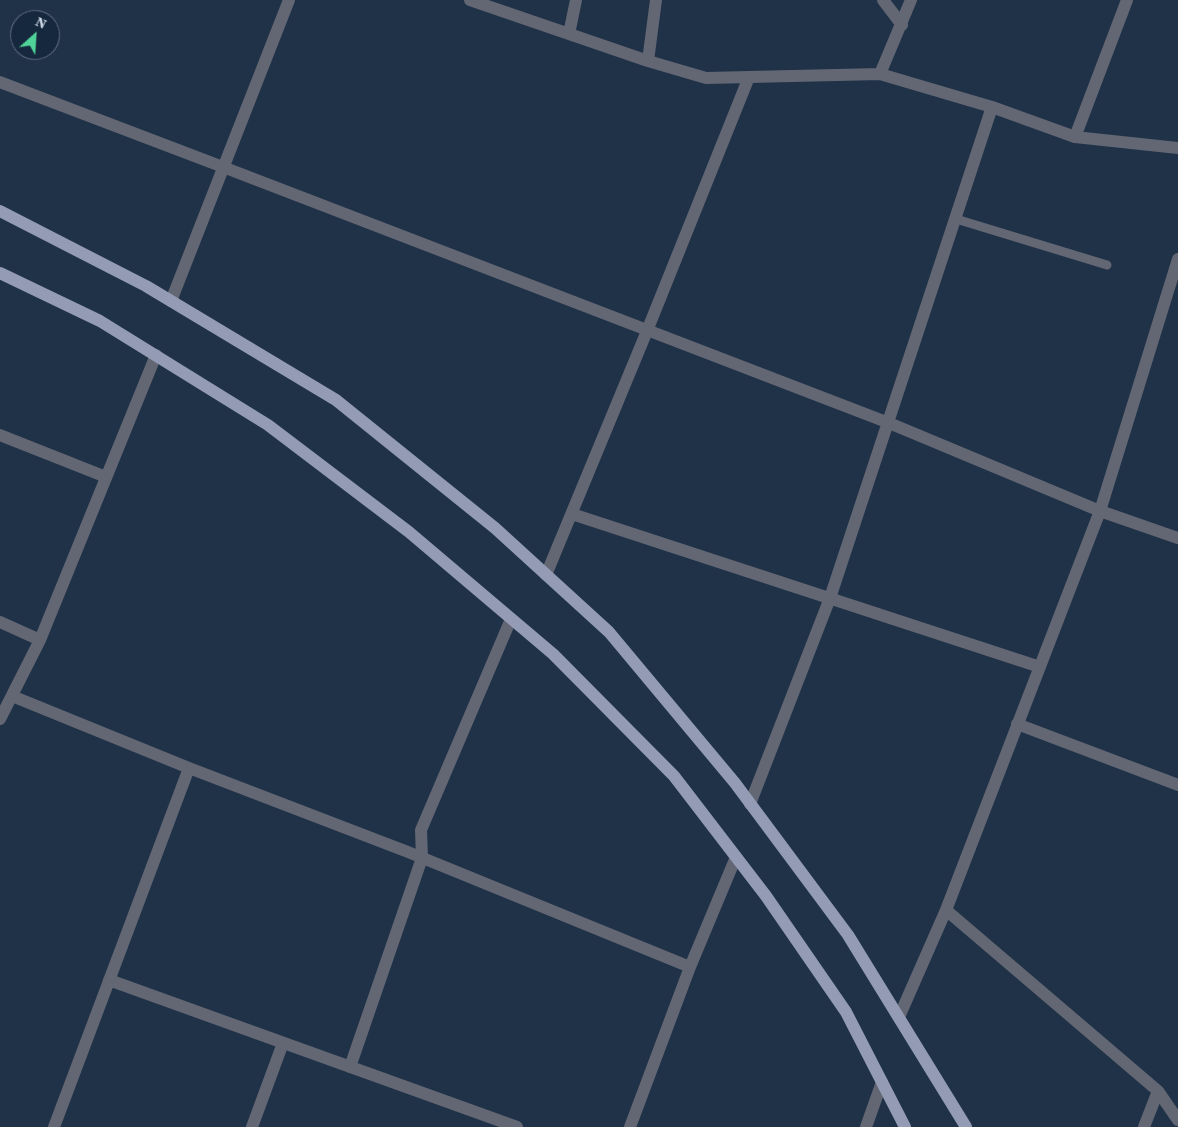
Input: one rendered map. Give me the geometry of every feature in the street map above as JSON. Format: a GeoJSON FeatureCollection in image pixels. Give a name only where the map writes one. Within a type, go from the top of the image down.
{"type":"FeatureCollection","features":[{"type":"Feature","properties":{"kind":"main road"},"geometry":{"type":"LineString","coordinates":[[0,211],[146,286],[336,400],[495,528],[609,632],[735,783],[848,935],[966,1127]]}},
{"type":"Feature","properties":{"kind":"main road"},"geometry":{"type":"LineString","coordinates":[[0,273],[100,321],[268,425],[409,532],[553,654],[674,776],[766,896],[846,1012],[905,1127]]}},
{"type":"Feature","properties":{"kind":"street"},"geometry":{"type":"LineString","coordinates":[[171,301],[288,0]]}},
{"type":"Feature","properties":{"kind":"street"},"geometry":{"type":"LineString","coordinates":[[470,0],[648,61],[706,78],[880,74],[992,107],[1075,137],[1178,148]]}},
{"type":"Feature","properties":{"kind":"street"},"geometry":{"type":"LineString","coordinates":[[569,34],[576,0]]}},
{"type":"Feature","properties":{"kind":"street"},"geometry":{"type":"LineString","coordinates":[[648,61],[656,0]]}},
{"type":"Feature","properties":{"kind":"street"},"geometry":{"type":"LineString","coordinates":[[883,0],[902,25]]}},
{"type":"Feature","properties":{"kind":"street"},"geometry":{"type":"LineString","coordinates":[[880,74],[911,0]]}},
{"type":"Feature","properties":{"kind":"street"},"geometry":{"type":"LineString","coordinates":[[1075,137],[1127,0]]}},
{"type":"Feature","properties":{"kind":"street"},"geometry":{"type":"LineString","coordinates":[[546,575],[749,77]]}},
{"type":"Feature","properties":{"kind":"street"},"geometry":{"type":"LineString","coordinates":[[0,82],[889,424],[1100,511],[1178,538]]}},
{"type":"Feature","properties":{"kind":"street"},"geometry":{"type":"LineString","coordinates":[[750,804],[830,598],[889,424],[992,107]]}},
{"type":"Feature","properties":{"kind":"street"},"geometry":{"type":"LineString","coordinates":[[899,1017],[946,910],[1100,511],[1178,259]]}},
{"type":"Feature","properties":{"kind":"street"},"geometry":{"type":"LineString","coordinates":[[0,719],[40,640],[156,355]]}},
{"type":"Feature","properties":{"kind":"street"},"geometry":{"type":"LineString","coordinates":[[0,435],[106,477]]}},
{"type":"Feature","properties":{"kind":"street"},"geometry":{"type":"LineString","coordinates":[[572,514],[1040,667]]}},
{"type":"Feature","properties":{"kind":"street"},"geometry":{"type":"LineString","coordinates":[[350,1067],[422,858],[421,830],[511,618]]}},
{"type":"Feature","properties":{"kind":"street"},"geometry":{"type":"LineString","coordinates":[[0,622],[40,640]]}},
{"type":"Feature","properties":{"kind":"street"},"geometry":{"type":"LineString","coordinates":[[12,696],[188,768],[422,858],[690,967]]}},
{"type":"Feature","properties":{"kind":"street"},"geometry":{"type":"LineString","coordinates":[[1018,724],[1178,786]]}},
{"type":"Feature","properties":{"kind":"street"},"geometry":{"type":"LineString","coordinates":[[54,1127],[188,768]]}},
{"type":"Feature","properties":{"kind":"street"},"geometry":{"type":"LineString","coordinates":[[630,1127],[690,967],[736,857]]}},
{"type":"Feature","properties":{"kind":"street"},"geometry":{"type":"LineString","coordinates":[[946,910],[1158,1091],[1178,1120]]}},
{"type":"Feature","properties":{"kind":"street"},"geometry":{"type":"LineString","coordinates":[[109,980],[517,1127]]}},
{"type":"Feature","properties":{"kind":"street"},"geometry":{"type":"LineString","coordinates":[[252,1127],[283,1043]]}},
{"type":"Feature","properties":{"kind":"street"},"geometry":{"type":"LineString","coordinates":[[866,1127],[882,1082]]}},
{"type":"Feature","properties":{"kind":"street"},"geometry":{"type":"LineString","coordinates":[[1144,1127],[1158,1091]]}},
{"type":"Feature","properties":{"kind":"lane"},"geometry":{"type":"LineString","coordinates":[[956,220],[1108,265]]}}]}
